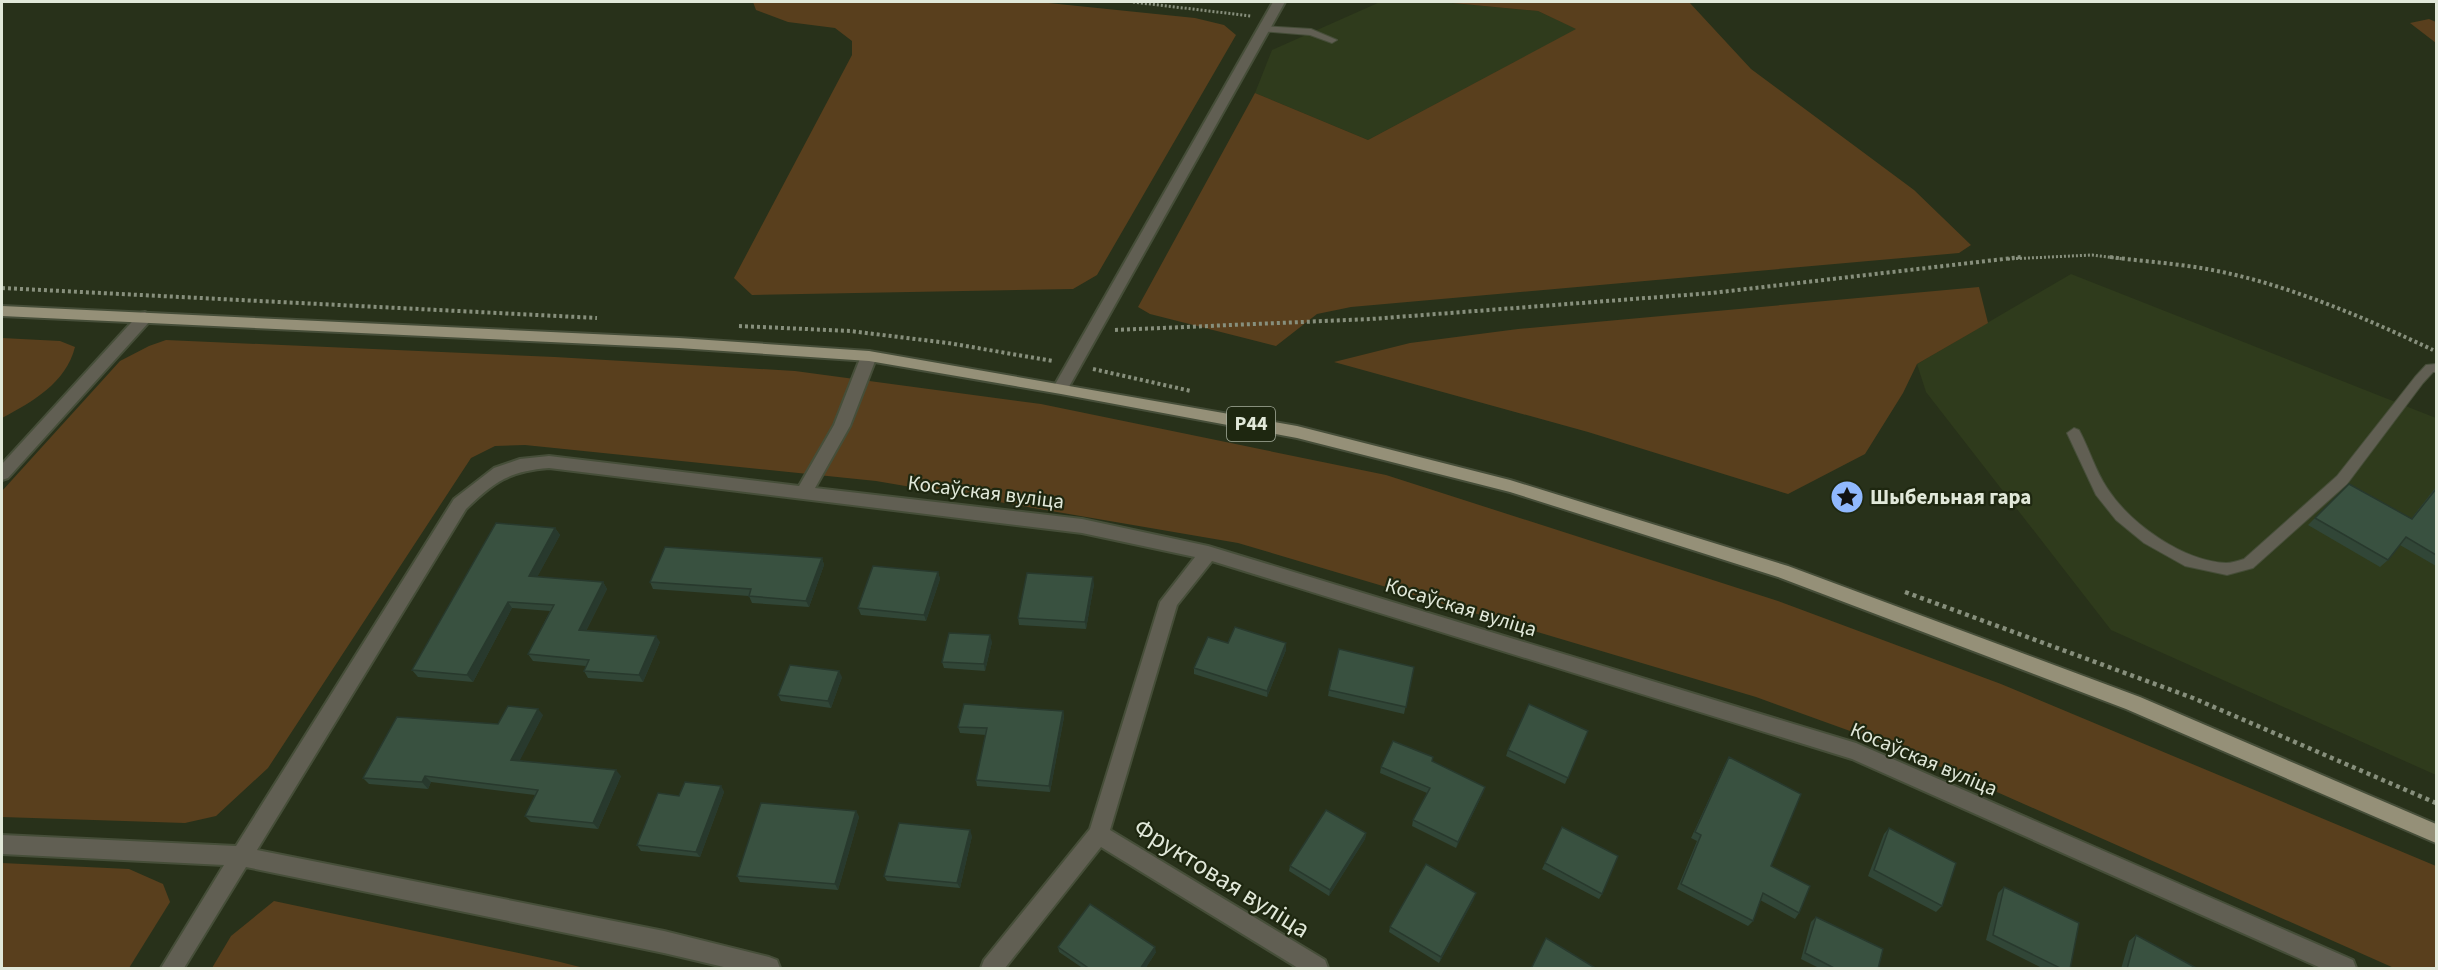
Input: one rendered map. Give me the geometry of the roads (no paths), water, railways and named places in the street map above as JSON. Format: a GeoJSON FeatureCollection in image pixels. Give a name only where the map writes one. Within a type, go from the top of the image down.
{"type":"FeatureCollection","features":[{"type":"Feature","properties":{"kind":"main road","name":"Р44"},"geometry":{"type":"LineString","coordinates":[[2,311],[679,344],[869,357],[1061,388],[1297,432],[1510,486],[1782,571],[2133,703],[2436,834]]}},
{"type":"Feature","properties":{"kind":"street"},"geometry":{"type":"LineString","coordinates":[[1061,388],[1279,2]]}},
{"type":"Feature","properties":{"kind":"street"},"geometry":{"type":"LineString","coordinates":[[2,474],[9,458],[145,317]]}},
{"type":"Feature","properties":{"kind":"street"},"geometry":{"type":"LineString","coordinates":[[803,493],[842,426],[869,357]]}},
{"type":"Feature","properties":{"kind":"street","name":"Косаўская вуліца"},"geometry":{"type":"LineString","coordinates":[[241,856],[460,504],[488,477],[517,464],[549,462],[1082,526],[1208,553],[1856,752],[2345,969]]}},
{"type":"Feature","properties":{"kind":"street"},"geometry":{"type":"LineString","coordinates":[[992,969],[1099,834],[1169,602],[1208,553]]}},
{"type":"Feature","properties":{"kind":"street","name":"Фруктовая вуліца"},"geometry":{"type":"LineString","coordinates":[[1099,834],[1317,969]]}},
{"type":"Feature","properties":{"kind":"street"},"geometry":{"type":"LineString","coordinates":[[2,845],[241,856],[664,942],[769,969]]}},
{"type":"Feature","properties":{"kind":"street"},"geometry":{"type":"LineString","coordinates":[[172,969],[241,856]]}},
{"type":"Feature","properties":{"kind":"lane"},"geometry":{"type":"LineString","coordinates":[[1267,23],[1311,32],[1332,40]]}},
{"type":"Feature","properties":{"kind":"lane"},"geometry":{"type":"LineString","coordinates":[[2074,434],[2101,491],[2121,516],[2149,539],[2190,562],[2227,569],[2248,564],[2342,480],[2419,380],[2430,368],[2436,368]]}},
{"type":"Feature","properties":{"kind":"place","name":"Шыбельная гара"},"geometry":{"type":"Point","coordinates":[1847,497]}}]}
